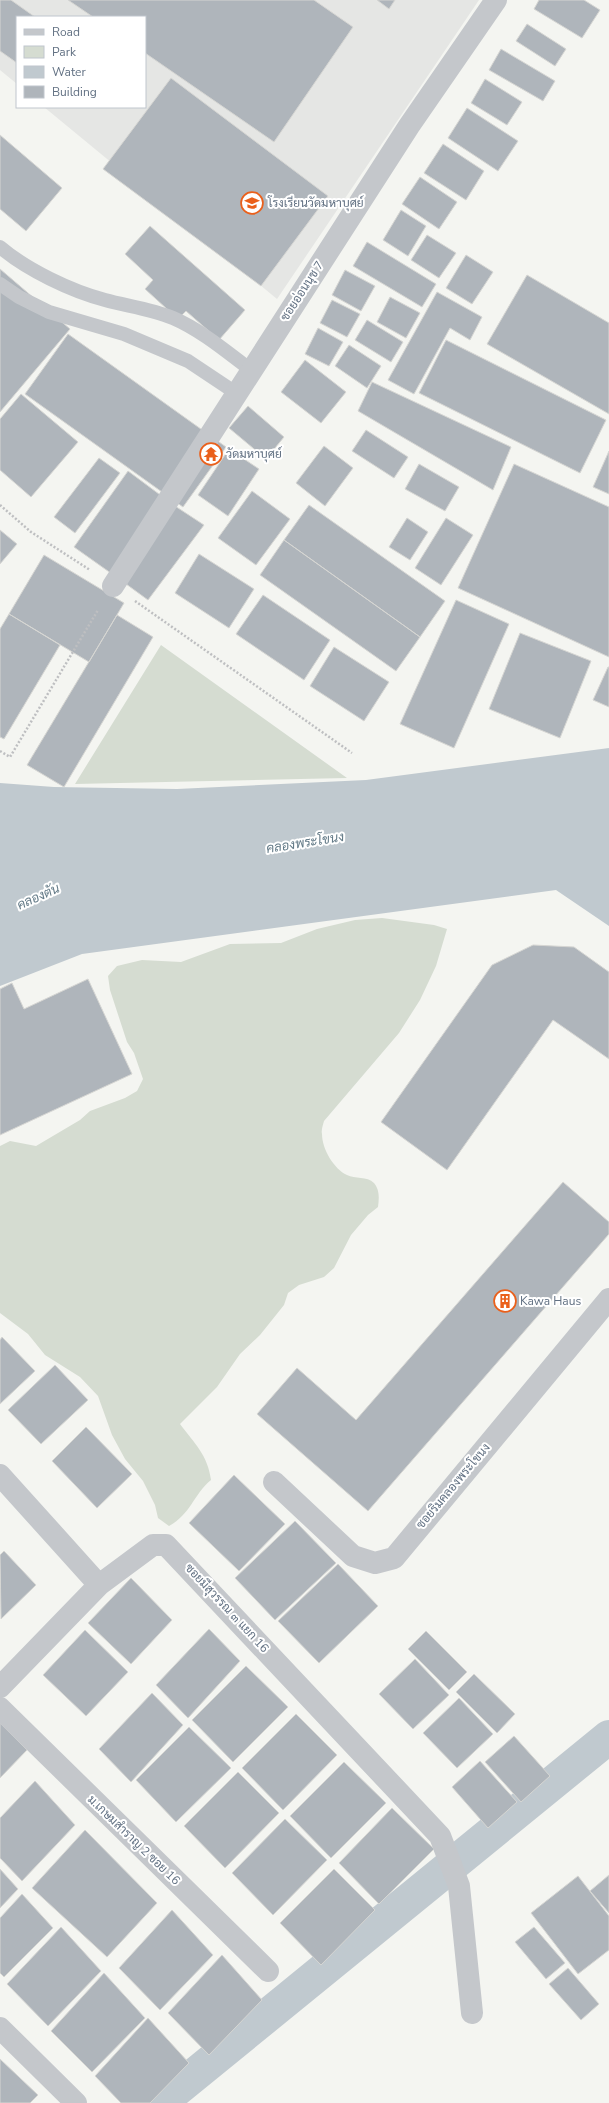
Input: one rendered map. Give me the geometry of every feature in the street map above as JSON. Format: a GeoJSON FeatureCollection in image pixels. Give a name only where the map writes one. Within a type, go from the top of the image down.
{"type":"FeatureCollection","features":[{"type":"Feature","properties":{"kind":"street","name":"ซอยอ่อนนุช 7"},"geometry":{"type":"LineString","coordinates":[[113,586],[409,126],[496,0]]}},
{"type":"Feature","properties":{"kind":"street","name":"ซอยริมคลองพระโขนง"},"geometry":{"type":"LineString","coordinates":[[274,1482],[353,1556],[375,1563],[394,1558],[609,1299]]}},
{"type":"Feature","properties":{"kind":"street"},"geometry":{"type":"LineString","coordinates":[[0,1475],[99,1585]]}},
{"type":"Feature","properties":{"kind":"street","name":"ซอยมีสุวรรณ ๓ แยก 16"},"geometry":{"type":"LineString","coordinates":[[0,1687],[99,1585],[153,1545],[166,1545],[172,1548],[440,1836],[459,1886],[472,2013]]}},
{"type":"Feature","properties":{"kind":"street","name":"ม.เกษมสำราญ 2 ซอย 16"},"geometry":{"type":"LineString","coordinates":[[0,1708],[268,1971]]}},
{"type":"Feature","properties":{"kind":"street"},"geometry":{"type":"LineString","coordinates":[[0,2028],[76,2103]]}},
{"type":"Feature","properties":{"kind":"lane"},"geometry":{"type":"LineString","coordinates":[[2,253],[74,290],[173,318],[210,340],[251,370]]}},
{"type":"Feature","properties":{"kind":"lane"},"geometry":{"type":"LineString","coordinates":[[0,284],[20,297],[49,312],[124,334],[188,361],[236,393]]}},
{"type":"Feature","properties":{"kind":"path"},"geometry":{"type":"LineString","coordinates":[[0,505],[31,532],[113,586],[352,753]]}},
{"type":"Feature","properties":{"kind":"path"},"geometry":{"type":"LineString","coordinates":[[0,751],[10,757],[113,586]]}},
{"type":"Feature","properties":{"kind":"shaded area","name":"โรงเรียนวัดมหาบุศย์"},"geometry":{"type":"Polygon","coordinates":[[[0,0],[479,0],[277,299],[45,108],[146,108],[146,16],[16,16],[16,83],[0,70],[0,0]]]}},
{"type":"Feature","properties":{"kind":"green space"},"geometry":{"type":"Polygon","coordinates":[[[161,645],[347,778],[75,784],[161,645]]]}},
{"type":"Feature","properties":{"kind":"green space"},"geometry":{"type":"Polygon","coordinates":[[[382,918],[434,925],[447,929],[436,966],[420,1000],[399,1033],[324,1121],[322,1131],[326,1152],[333,1163],[342,1172],[354,1177],[368,1179],[374,1183],[379,1198],[378,1207],[368,1215],[351,1235],[334,1268],[324,1277],[299,1285],[288,1293],[284,1305],[260,1335],[240,1354],[217,1387],[180,1424],[204,1456],[211,1480],[182,1516],[169,1526],[158,1518],[155,1505],[143,1481],[125,1459],[112,1435],[98,1396],[80,1377],[45,1355],[28,1334],[0,1313],[0,1146],[10,1141],[36,1146],[80,1120],[90,1111],[125,1098],[137,1091],[143,1079],[134,1053],[127,1042],[110,990],[108,976],[117,966],[142,960],[181,962],[230,944],[281,943],[317,929],[355,920],[382,918]]]}},
{"type":"Feature","properties":{"kind":"water"},"geometry":{"type":"Polygon","coordinates":[[[609,748],[609,926],[556,890],[82,954],[0,986],[0,783],[54,787],[177,789],[366,780],[609,748]]]}},
{"type":"Feature","properties":{"kind":"building"},"geometry":{"type":"Polygon","coordinates":[[[0,0],[11,0],[34,16],[16,16],[16,62],[0,51],[0,0]]]}},
{"type":"Feature","properties":{"kind":"building"},"geometry":{"type":"Polygon","coordinates":[[[68,0],[314,0],[353,27],[274,142],[146,54],[146,16],[92,16],[68,0]]]}},
{"type":"Feature","properties":{"kind":"building"},"geometry":{"type":"Polygon","coordinates":[[[377,0],[395,0],[389,9],[377,0]]]}},
{"type":"Feature","properties":{"kind":"building"},"geometry":{"type":"Polygon","coordinates":[[[539,0],[584,0],[600,10],[582,38],[534,9],[539,0]]]}},
{"type":"Feature","properties":{"kind":"building"},"geometry":{"type":"Polygon","coordinates":[[[527,24],[566,49],[555,66],[516,41],[527,24]]]}},
{"type":"Feature","properties":{"kind":"building"},"geometry":{"type":"Polygon","coordinates":[[[501,49],[555,81],[543,101],[489,70],[501,49]]]}},
{"type":"Feature","properties":{"kind":"building"},"geometry":{"type":"Polygon","coordinates":[[[171,78],[328,196],[261,286],[103,169],[171,78]]]}},
{"type":"Feature","properties":{"kind":"building"},"geometry":{"type":"Polygon","coordinates":[[[485,79],[522,102],[507,125],[471,103],[485,79]]]}},
{"type":"Feature","properties":{"kind":"building"},"geometry":{"type":"Polygon","coordinates":[[[467,108],[518,141],[498,171],[448,138],[467,108]]]}},
{"type":"Feature","properties":{"kind":"building"},"geometry":{"type":"Polygon","coordinates":[[[0,135],[62,188],[26,231],[0,209],[0,135]]]}},
{"type":"Feature","properties":{"kind":"building"},"geometry":{"type":"Polygon","coordinates":[[[443,144],[484,171],[466,200],[424,173],[443,144]]]}},
{"type":"Feature","properties":{"kind":"building"},"geometry":{"type":"Polygon","coordinates":[[[420,177],[457,202],[439,229],[402,204],[420,177]]]}},
{"type":"Feature","properties":{"kind":"building"},"geometry":{"type":"Polygon","coordinates":[[[401,210],[426,226],[408,256],[383,240],[401,210]]]}},
{"type":"Feature","properties":{"kind":"building"},"geometry":{"type":"Polygon","coordinates":[[[150,226],[245,310],[219,340],[186,311],[178,319],[145,289],[153,280],[125,254],[150,226]]]}},
{"type":"Feature","properties":{"kind":"building"},"geometry":{"type":"Polygon","coordinates":[[[427,235],[456,253],[439,278],[411,260],[427,235]]]}},
{"type":"Feature","properties":{"kind":"building"},"geometry":{"type":"Polygon","coordinates":[[[367,242],[436,284],[422,307],[353,266],[367,242]]]}},
{"type":"Feature","properties":{"kind":"building"},"geometry":{"type":"Polygon","coordinates":[[[466,255],[493,272],[472,304],[446,288],[466,255]]]}},
{"type":"Feature","properties":{"kind":"building"},"geometry":{"type":"Polygon","coordinates":[[[0,269],[70,329],[0,412],[0,269]]]}},
{"type":"Feature","properties":{"kind":"building"},"geometry":{"type":"Polygon","coordinates":[[[345,270],[375,286],[361,311],[332,295],[345,270]]]}},
{"type":"Feature","properties":{"kind":"building"},"geometry":{"type":"Polygon","coordinates":[[[527,275],[609,323],[609,414],[487,344],[527,275]]]}},
{"type":"Feature","properties":{"kind":"building"},"geometry":{"type":"Polygon","coordinates":[[[437,292],[482,317],[470,340],[450,328],[414,394],[388,380],[437,292]]]}},
{"type":"Feature","properties":{"kind":"building"},"geometry":{"type":"Polygon","coordinates":[[[390,297],[420,313],[406,338],[377,322],[390,297]]]}},
{"type":"Feature","properties":{"kind":"building"},"geometry":{"type":"Polygon","coordinates":[[[332,300],[360,314],[347,337],[320,323],[332,300]]]}},
{"type":"Feature","properties":{"kind":"building"},"geometry":{"type":"Polygon","coordinates":[[[367,320],[403,342],[391,362],[355,340],[367,320]]]}},
{"type":"Feature","properties":{"kind":"building"},"geometry":{"type":"Polygon","coordinates":[[[318,328],[343,342],[329,366],[305,354],[318,328]]]}},
{"type":"Feature","properties":{"kind":"building"},"geometry":{"type":"Polygon","coordinates":[[[68,334],[226,447],[183,507],[25,394],[68,334]]]}},
{"type":"Feature","properties":{"kind":"building"},"geometry":{"type":"Polygon","coordinates":[[[446,340],[606,420],[580,473],[419,393],[446,340]]]}},
{"type":"Feature","properties":{"kind":"building"},"geometry":{"type":"Polygon","coordinates":[[[349,345],[381,366],[367,388],[335,366],[349,345]]]}},
{"type":"Feature","properties":{"kind":"building"},"geometry":{"type":"Polygon","coordinates":[[[305,360],[346,392],[321,423],[281,392],[305,360]]]}},
{"type":"Feature","properties":{"kind":"building"},"geometry":{"type":"Polygon","coordinates":[[[372,382],[511,447],[493,490],[358,411],[372,382]]]}},
{"type":"Feature","properties":{"kind":"building"},"geometry":{"type":"Polygon","coordinates":[[[21,394],[78,442],[31,497],[0,470],[0,419],[21,394]]]}},
{"type":"Feature","properties":{"kind":"building"},"geometry":{"type":"Polygon","coordinates":[[[248,406],[284,437],[266,459],[229,428],[248,406]]]}},
{"type":"Feature","properties":{"kind":"building"},"geometry":{"type":"Polygon","coordinates":[[[366,430],[408,457],[394,478],[352,451],[366,430]]]}},
{"type":"Feature","properties":{"kind":"building"},"geometry":{"type":"Polygon","coordinates":[[[324,446],[353,468],[325,506],[296,483],[324,446]]]}},
{"type":"Feature","properties":{"kind":"building"},"geometry":{"type":"Polygon","coordinates":[[[229,449],[259,469],[228,516],[198,495],[229,449]]]}},
{"type":"Feature","properties":{"kind":"building"},"geometry":{"type":"Polygon","coordinates":[[[609,451],[609,494],[593,487],[609,451]]]}},
{"type":"Feature","properties":{"kind":"building"},"geometry":{"type":"Polygon","coordinates":[[[99,458],[120,473],[75,533],[54,517],[99,458]]]}},
{"type":"Feature","properties":{"kind":"building"},"geometry":{"type":"Polygon","coordinates":[[[419,464],[459,487],[445,511],[405,489],[419,464]]]}},
{"type":"Feature","properties":{"kind":"building"},"geometry":{"type":"Polygon","coordinates":[[[514,464],[609,507],[609,657],[458,588],[514,464]]]}},
{"type":"Feature","properties":{"kind":"building"},"geometry":{"type":"Polygon","coordinates":[[[128,471],[175,506],[122,581],[74,547],[128,471]]]}},
{"type":"Feature","properties":{"kind":"building"},"geometry":{"type":"Polygon","coordinates":[[[252,491],[290,519],[256,565],[218,538],[252,491]]]}},
{"type":"Feature","properties":{"kind":"building"},"geometry":{"type":"Polygon","coordinates":[[[309,505],[445,601],[420,637],[284,540],[309,505]]]}},
{"type":"Feature","properties":{"kind":"building"},"geometry":{"type":"Polygon","coordinates":[[[175,506],[204,525],[148,600],[122,581],[175,506]]]}},
{"type":"Feature","properties":{"kind":"building"},"geometry":{"type":"Polygon","coordinates":[[[407,518],[428,532],[410,560],[389,547],[407,518]]]}},
{"type":"Feature","properties":{"kind":"building"},"geometry":{"type":"Polygon","coordinates":[[[446,518],[473,535],[441,585],[415,568],[446,518]]]}},
{"type":"Feature","properties":{"kind":"building"},"geometry":{"type":"Polygon","coordinates":[[[0,530],[17,544],[0,564],[0,530]]]}},
{"type":"Feature","properties":{"kind":"building"},"geometry":{"type":"Polygon","coordinates":[[[284,540],[420,637],[396,671],[260,575],[284,540]]]}},
{"type":"Feature","properties":{"kind":"building"},"geometry":{"type":"Polygon","coordinates":[[[199,554],[254,589],[229,628],[175,593],[199,554]]]}},
{"type":"Feature","properties":{"kind":"building"},"geometry":{"type":"Polygon","coordinates":[[[44,555],[124,603],[89,662],[9,614],[44,555]]]}},
{"type":"Feature","properties":{"kind":"building"},"geometry":{"type":"Polygon","coordinates":[[[263,595],[330,640],[304,680],[236,634],[263,595]]]}},
{"type":"Feature","properties":{"kind":"building"},"geometry":{"type":"Polygon","coordinates":[[[456,600],[509,624],[454,748],[400,724],[456,600]]]}},
{"type":"Feature","properties":{"kind":"building"},"geometry":{"type":"Polygon","coordinates":[[[9,614],[60,645],[4,739],[0,737],[0,629],[9,614]]]}},
{"type":"Feature","properties":{"kind":"building"},"geometry":{"type":"Polygon","coordinates":[[[117,615],[153,637],[64,787],[27,765],[117,615]]]}},
{"type":"Feature","properties":{"kind":"building"},"geometry":{"type":"Polygon","coordinates":[[[520,633],[591,661],[560,738],[489,709],[520,633]]]}},
{"type":"Feature","properties":{"kind":"building"},"geometry":{"type":"Polygon","coordinates":[[[334,647],[389,682],[364,721],[310,686],[334,647]]]}},
{"type":"Feature","properties":{"kind":"building"},"geometry":{"type":"Polygon","coordinates":[[[609,667],[609,707],[593,700],[609,667]]]}},
{"type":"Feature","properties":{"kind":"building"},"geometry":{"type":"Polygon","coordinates":[[[533,945],[574,947],[609,972],[609,1059],[553,1020],[447,1170],[381,1122],[492,965],[533,945]]]}},
{"type":"Feature","properties":{"kind":"building"},"geometry":{"type":"Polygon","coordinates":[[[88,979],[132,1074],[0,1135],[0,989],[12,983],[24,1009],[88,979]]]}},
{"type":"Feature","properties":{"kind":"building","name":"Kawa Haus"},"geometry":{"type":"Polygon","coordinates":[[[563,1182],[609,1222],[609,1234],[368,1511],[257,1414],[297,1368],[356,1420],[563,1182]]]}},
{"type":"Feature","properties":{"kind":"building"},"geometry":{"type":"Polygon","coordinates":[[[2,1337],[35,1371],[0,1404],[0,1340],[2,1337]]]}},
{"type":"Feature","properties":{"kind":"building"},"geometry":{"type":"Polygon","coordinates":[[[55,1365],[88,1400],[41,1444],[8,1410],[55,1365]]]}},
{"type":"Feature","properties":{"kind":"building"},"geometry":{"type":"Polygon","coordinates":[[[86,1427],[132,1474],[97,1508],[52,1461],[86,1427]]]}},
{"type":"Feature","properties":{"kind":"building"},"geometry":{"type":"Polygon","coordinates":[[[234,1475],[285,1524],[239,1571],[189,1523],[234,1475]]]}},
{"type":"Feature","properties":{"kind":"building"},"geometry":{"type":"Polygon","coordinates":[[[295,1521],[336,1563],[275,1620],[235,1578],[295,1521]]]}},
{"type":"Feature","properties":{"kind":"building"},"geometry":{"type":"Polygon","coordinates":[[[4,1551],[36,1585],[1,1619],[0,1555],[4,1551]]]}},
{"type":"Feature","properties":{"kind":"building"},"geometry":{"type":"Polygon","coordinates":[[[338,1564],[378,1606],[319,1663],[278,1621],[338,1564]]]}},
{"type":"Feature","properties":{"kind":"building"},"geometry":{"type":"Polygon","coordinates":[[[131,1578],[172,1620],[131,1664],[88,1623],[131,1578]]]}},
{"type":"Feature","properties":{"kind":"building"},"geometry":{"type":"Polygon","coordinates":[[[209,1629],[240,1661],[188,1718],[156,1685],[209,1629]]]}},
{"type":"Feature","properties":{"kind":"building"},"geometry":{"type":"Polygon","coordinates":[[[85,1630],[128,1672],[86,1716],[43,1675],[85,1630]]]}},
{"type":"Feature","properties":{"kind":"building"},"geometry":{"type":"Polygon","coordinates":[[[426,1631],[467,1672],[449,1690],[408,1649],[426,1631]]]}},
{"type":"Feature","properties":{"kind":"building"},"geometry":{"type":"Polygon","coordinates":[[[415,1659],[449,1695],[413,1729],[379,1694],[415,1659]]]}},
{"type":"Feature","properties":{"kind":"building"},"geometry":{"type":"Polygon","coordinates":[[[246,1666],[288,1707],[233,1762],[192,1720],[246,1666]]]}},
{"type":"Feature","properties":{"kind":"building"},"geometry":{"type":"Polygon","coordinates":[[[474,1674],[515,1714],[497,1733],[456,1692],[474,1674]]]}},
{"type":"Feature","properties":{"kind":"building"},"geometry":{"type":"Polygon","coordinates":[[[152,1693],[183,1725],[131,1782],[99,1749],[152,1693]]]}},
{"type":"Feature","properties":{"kind":"building"},"geometry":{"type":"Polygon","coordinates":[[[459,1698],[493,1734],[457,1768],[423,1733],[459,1698]]]}},
{"type":"Feature","properties":{"kind":"building"},"geometry":{"type":"Polygon","coordinates":[[[296,1714],[337,1755],[283,1810],[242,1768],[296,1714]]]}},
{"type":"Feature","properties":{"kind":"building"},"geometry":{"type":"Polygon","coordinates":[[[0,1723],[27,1750],[0,1778],[0,1723]]]}},
{"type":"Feature","properties":{"kind":"building"},"geometry":{"type":"Polygon","coordinates":[[[189,1727],[231,1768],[176,1822],[136,1780],[189,1727]]]}},
{"type":"Feature","properties":{"kind":"building"},"geometry":{"type":"Polygon","coordinates":[[[514,1736],[550,1776],[521,1802],[485,1762],[514,1736]]]}},
{"type":"Feature","properties":{"kind":"building"},"geometry":{"type":"Polygon","coordinates":[[[480,1761],[517,1802],[488,1828],[452,1787],[480,1761]]]}},
{"type":"Feature","properties":{"kind":"building"},"geometry":{"type":"Polygon","coordinates":[[[344,1762],[386,1803],[331,1858],[290,1816],[344,1762]]]}},
{"type":"Feature","properties":{"kind":"building"},"geometry":{"type":"Polygon","coordinates":[[[238,1772],[279,1813],[225,1868],[184,1826],[238,1772]]]}},
{"type":"Feature","properties":{"kind":"building"},"geometry":{"type":"Polygon","coordinates":[[[35,1781],[75,1825],[22,1881],[0,1858],[0,1818],[35,1781]]]}},
{"type":"Feature","properties":{"kind":"building"},"geometry":{"type":"Polygon","coordinates":[[[392,1808],[434,1849],[379,1904],[339,1863],[392,1808]]]}},
{"type":"Feature","properties":{"kind":"building"},"geometry":{"type":"Polygon","coordinates":[[[285,1819],[327,1860],[273,1915],[232,1873],[285,1819]]]}},
{"type":"Feature","properties":{"kind":"building"},"geometry":{"type":"Polygon","coordinates":[[[85,1830],[157,1903],[107,1957],[32,1888],[85,1830]]]}},
{"type":"Feature","properties":{"kind":"building"},"geometry":{"type":"Polygon","coordinates":[[[0,1869],[18,1889],[0,1908],[0,1869]]]}},
{"type":"Feature","properties":{"kind":"building"},"geometry":{"type":"Polygon","coordinates":[[[334,1869],[375,1910],[321,1965],[280,1923],[334,1869]]]}},
{"type":"Feature","properties":{"kind":"building"},"geometry":{"type":"Polygon","coordinates":[[[609,1875],[609,1913],[590,1891],[609,1875]]]}},
{"type":"Feature","properties":{"kind":"building"},"geometry":{"type":"Polygon","coordinates":[[[578,1876],[609,1916],[609,1950],[578,1974],[531,1913],[578,1876]]]}},
{"type":"Feature","properties":{"kind":"building"},"geometry":{"type":"Polygon","coordinates":[[[22,1894],[53,1928],[4,1977],[0,1973],[0,1918],[22,1894]]]}},
{"type":"Feature","properties":{"kind":"building"},"geometry":{"type":"Polygon","coordinates":[[[172,1910],[213,1955],[160,2010],[119,1968],[172,1910]]]}},
{"type":"Feature","properties":{"kind":"building"},"geometry":{"type":"Polygon","coordinates":[[[61,1927],[101,1971],[48,2026],[7,1984],[61,1927]]]}},
{"type":"Feature","properties":{"kind":"building"},"geometry":{"type":"Polygon","coordinates":[[[534,1927],[565,1963],[546,1979],[515,1942],[534,1927]]]}},
{"type":"Feature","properties":{"kind":"building"},"geometry":{"type":"Polygon","coordinates":[[[222,1955],[262,2000],[209,2055],[168,2013],[222,1955]]]}},
{"type":"Feature","properties":{"kind":"building"},"geometry":{"type":"Polygon","coordinates":[[[568,1968],[599,2004],[581,2020],[549,1984],[568,1968]]]}},
{"type":"Feature","properties":{"kind":"building"},"geometry":{"type":"Polygon","coordinates":[[[104,1973],[145,2018],[92,2072],[51,2031],[104,1973]]]}},
{"type":"Feature","properties":{"kind":"building"},"geometry":{"type":"Polygon","coordinates":[[[148,2018],[189,2063],[150,2103],[121,2103],[95,2076],[148,2018]]]}},
{"type":"Feature","properties":{"kind":"building"},"geometry":{"type":"Polygon","coordinates":[[[0,2059],[38,2095],[30,2103],[0,2103],[0,2059]]]}},
{"type":"Feature","properties":{"kind":"waterway"},"geometry":{"type":"LineString","coordinates":[[160,2103],[609,1737]]}},
{"type":"Feature","properties":{"kind":"place","name":"โรงเรียนวัดมหาบุศย์"},"geometry":{"type":"Point","coordinates":[252,203]}},
{"type":"Feature","properties":{"kind":"place","name":"วัดมหาบุศย์"},"geometry":{"type":"Point","coordinates":[211,454]}},
{"type":"Feature","properties":{"kind":"place","name":"Kawa Haus"},"geometry":{"type":"Point","coordinates":[505,1301]}},
{"type":"Feature","properties":{"kind":"water label","name":"คลองพระโขนง"},"geometry":{"type":"Point","coordinates":[305,842]}},
{"type":"Feature","properties":{"kind":"water label","name":"คลองตัน"},"geometry":{"type":"Point","coordinates":[38,896]}}]}
